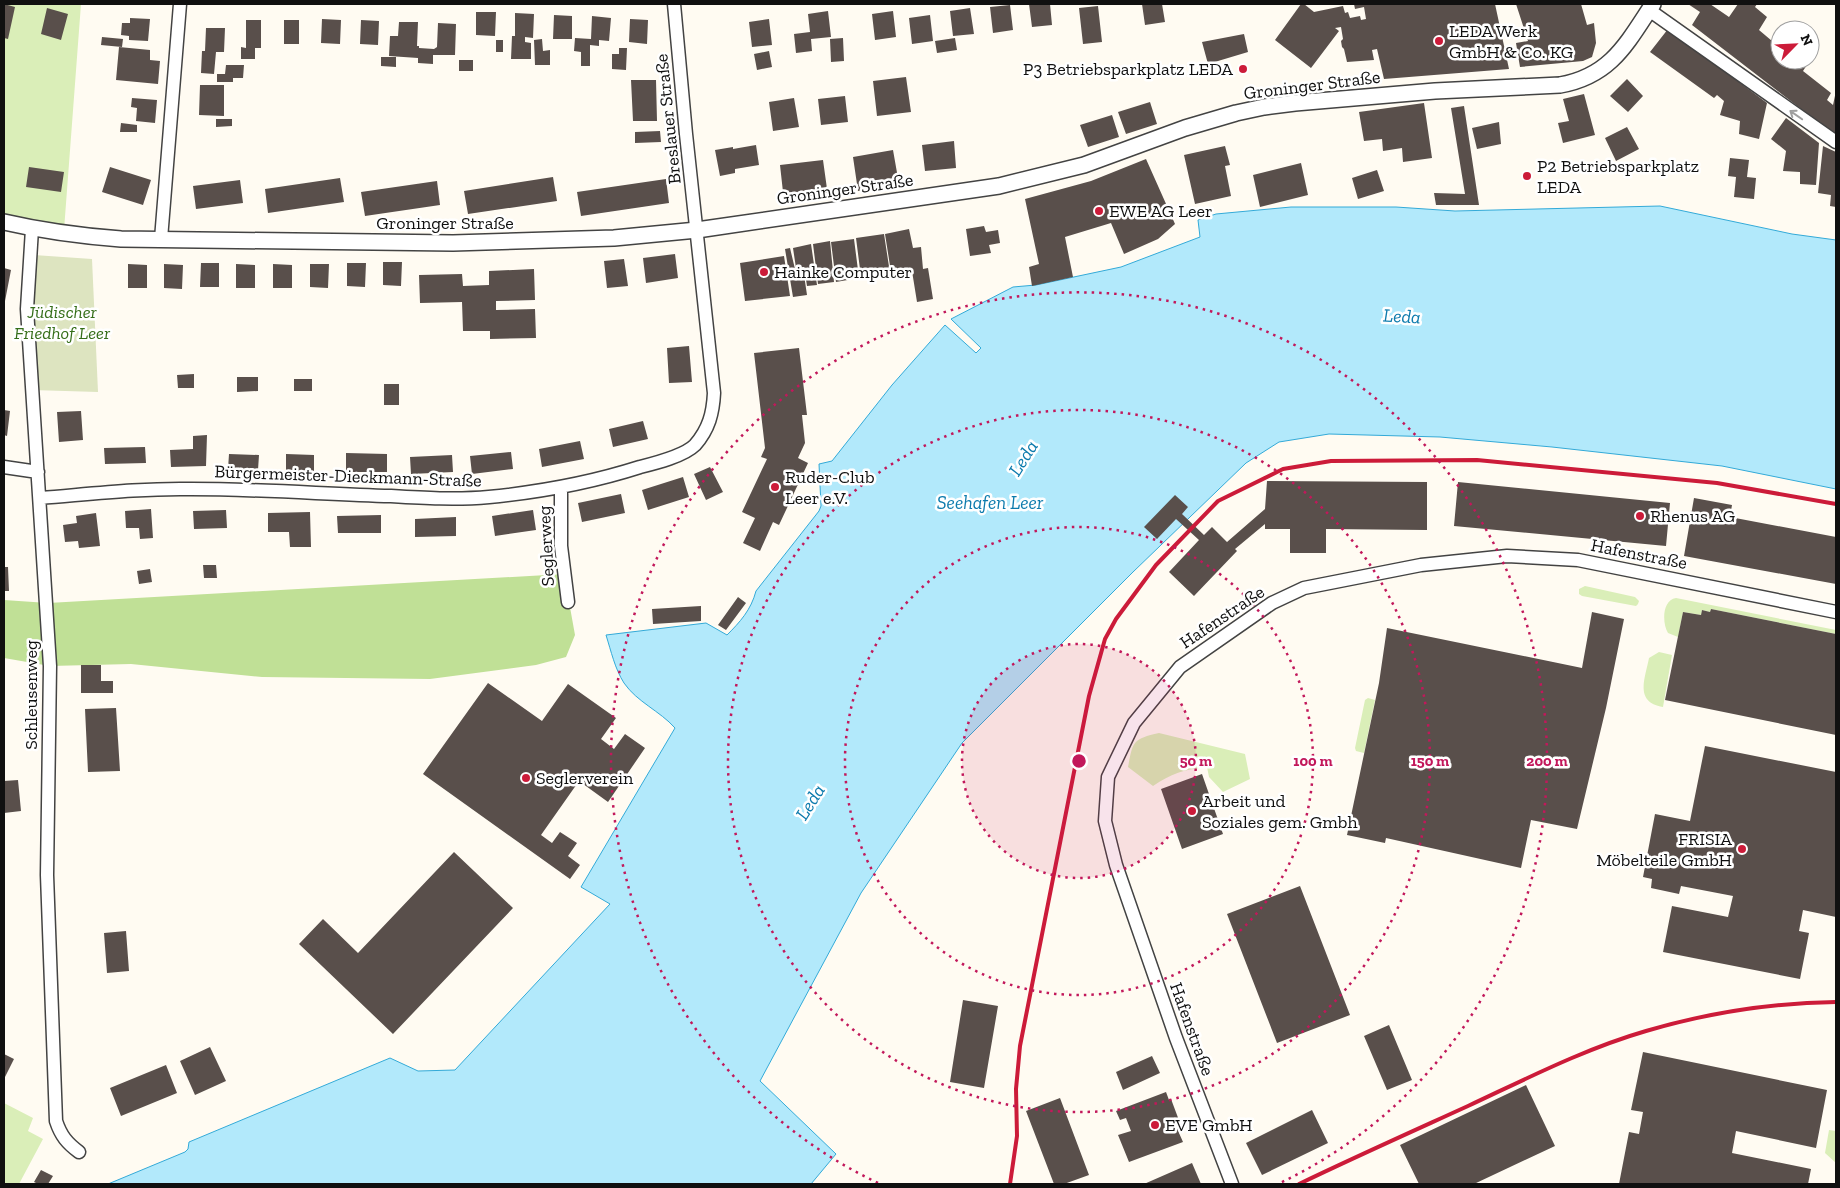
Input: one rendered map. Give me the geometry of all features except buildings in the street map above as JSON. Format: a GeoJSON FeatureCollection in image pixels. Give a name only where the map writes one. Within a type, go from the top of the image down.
{"type":"FeatureCollection","features":[{"type":"Feature","properties":{"kind":"street"},"geometry":{"type":"LineString","coordinates":[[161,239],[180,4]]}},
{"type":"Feature","properties":{"kind":"street","name":"Breslauer Straße"},"geometry":{"type":"LineString","coordinates":[[674,4],[697,230]]}},
{"type":"Feature","properties":{"kind":"street"},"geometry":{"type":"LineString","coordinates":[[1651,7],[1836,142]]}},
{"type":"Feature","properties":{"kind":"street","name":"Groninger Straße"},"geometry":{"type":"LineString","coordinates":[[4,222],[32,229],[101,238],[462,243],[614,238],[697,230],[1006,184],[1084,165],[1185,128],[1264,107],[1435,91],[1573,83],[1596,73],[1614,59],[1651,7]]}},
{"type":"Feature","properties":{"kind":"street","name":"Schleusenweg"},"geometry":{"type":"LineString","coordinates":[[32,229],[27,309],[41,498],[50,666],[48,875],[56,1121],[60,1133],[66,1142],[79,1152]]}},
{"type":"Feature","properties":{"kind":"street","name":"Bürgermeister-Dieckmann-Straße"},"geometry":{"type":"LineString","coordinates":[[41,498],[135,490],[191,489],[423,498],[487,497],[561,488],[633,470],[681,454],[694,446],[704,434],[711,420],[714,408],[697,230]]}},
{"type":"Feature","properties":{"kind":"street"},"geometry":{"type":"LineString","coordinates":[[4,467],[38,472]]}},
{"type":"Feature","properties":{"kind":"street","name":"Seglerweg"},"geometry":{"type":"LineString","coordinates":[[561,488],[561,546],[568,602]]}},
{"type":"Feature","properties":{"kind":"street","name":"Hafenstraße"},"geometry":{"type":"LineString","coordinates":[[1232,1184],[1176,1038],[1116,865],[1105,821],[1108,777],[1134,723],[1180,668],[1272,603],[1304,588],[1421,565],[1507,556],[1578,560],[1836,612]]}},
{"type":"Feature","properties":{"kind":"green space"},"geometry":{"type":"Polygon","coordinates":[[[4,4],[81,4],[64,230],[4,217],[4,4]]]}},
{"type":"Feature","properties":{"kind":"green space","name":"Jüdischer Friedhof Leer"},"geometry":{"type":"Polygon","coordinates":[[[34,255],[92,259],[98,392],[32,390],[34,255]]]}},
{"type":"Feature","properties":{"kind":"green space"},"geometry":{"type":"Polygon","coordinates":[[[564,574],[575,635],[566,657],[536,665],[430,679],[262,677],[131,664],[50,666],[4,658],[4,600],[48,603],[564,574]]]}},
{"type":"Feature","properties":{"kind":"green space"},"geometry":{"type":"Polygon","coordinates":[[[1585,586],[1635,597],[1639,601],[1636,606],[1582,596],[1579,594],[1579,589],[1585,586]]]}},
{"type":"Feature","properties":{"kind":"green space"},"geometry":{"type":"Polygon","coordinates":[[[1676,598],[1836,630],[1836,634],[1711,609],[1710,612],[1702,610],[1701,615],[1683,612],[1678,637],[1668,633],[1664,618],[1664,612],[1668,603],[1676,598]]]}},
{"type":"Feature","properties":{"kind":"green space"},"geometry":{"type":"Polygon","coordinates":[[[1659,652],[1672,655],[1663,707],[1648,700],[1644,688],[1649,658],[1659,652]]]}},
{"type":"Feature","properties":{"kind":"green space"},"geometry":{"type":"Polygon","coordinates":[[[1368,698],[1375,700],[1364,753],[1356,751],[1355,748],[1365,700],[1368,698]]]}},
{"type":"Feature","properties":{"kind":"green space"},"geometry":{"type":"Polygon","coordinates":[[[1159,733],[1245,754],[1250,779],[1223,792],[1209,777],[1207,767],[1178,773],[1153,786],[1128,767],[1135,743],[1143,737],[1159,733]]]}},
{"type":"Feature","properties":{"kind":"green space"},"geometry":{"type":"Polygon","coordinates":[[[4,1103],[33,1118],[28,1131],[43,1139],[19,1184],[4,1184],[4,1103]]]}},
{"type":"Feature","properties":{"kind":"green space"},"geometry":{"type":"Polygon","coordinates":[[[1829,1130],[1836,1131],[1836,1163],[1825,1153],[1829,1130]]]}},
{"type":"Feature","properties":{"kind":"water","name":"Seehafen Leer"},"geometry":{"type":"Polygon","coordinates":[[[1660,206],[1792,234],[1836,240],[1836,489],[1722,466],[1552,447],[1440,437],[1329,434],[1279,442],[1246,463],[1133,572],[962,743],[861,893],[760,1081],[836,1154],[811,1184],[108,1184],[185,1152],[188,1149],[189,1142],[390,1058],[418,1071],[455,1070],[610,904],[581,887],[675,728],[663,716],[629,690],[621,678],[606,635],[706,623],[727,635],[744,615],[756,591],[819,511],[821,506],[819,464],[832,461],[892,385],[945,325],[976,353],[981,348],[951,319],[1013,287],[1036,285],[1121,267],[1200,237],[1198,220],[1216,214],[1291,207],[1396,207],[1455,211],[1660,206]]]}},
{"type":"Feature","properties":{"kind":"railway"},"geometry":{"type":"LineString","coordinates":[[1010,1184],[1017,1136],[1016,1089],[1020,1046],[1089,696],[1105,639],[1116,619],[1156,565],[1218,501],[1283,469],[1331,461],[1477,460],[1717,483],[1836,504]]}},
{"type":"Feature","properties":{"kind":"railway"},"geometry":{"type":"LineString","coordinates":[[1299,1184],[1555,1065],[1623,1038],[1716,1014],[1788,1004],[1836,1002]]}},
{"type":"Feature","properties":{"kind":"place","name":"LEDA Werk GmbH & Co. KG"},"geometry":{"type":"Point","coordinates":[1439,41]}},
{"type":"Feature","properties":{"kind":"place","name":"P3 Betriebsparkplatz LEDA"},"geometry":{"type":"Point","coordinates":[1243,69]}},
{"type":"Feature","properties":{"kind":"place","name":"P2 Betriebsparkplatz LEDA"},"geometry":{"type":"Point","coordinates":[1527,176]}},
{"type":"Feature","properties":{"kind":"place","name":"EWE AG Leer"},"geometry":{"type":"Point","coordinates":[1099,211]}},
{"type":"Feature","properties":{"kind":"place","name":"Hainke Computer"},"geometry":{"type":"Point","coordinates":[764,272]}},
{"type":"Feature","properties":{"kind":"place","name":"Ruder-Club Leer e.V."},"geometry":{"type":"Point","coordinates":[775,487]}},
{"type":"Feature","properties":{"kind":"place","name":"Rhenus AG"},"geometry":{"type":"Point","coordinates":[1640,516]}},
{"type":"Feature","properties":{"kind":"place","name":"Seglerverein"},"geometry":{"type":"Point","coordinates":[526,778]}},
{"type":"Feature","properties":{"kind":"place","name":"Arbeit und Soziales gem. Gmbh"},"geometry":{"type":"Point","coordinates":[1192,811]}},
{"type":"Feature","properties":{"kind":"place","name":"FRISIA Möbelteile GmbH"},"geometry":{"type":"Point","coordinates":[1742,849]}},
{"type":"Feature","properties":{"kind":"place","name":"EVE GmbH"},"geometry":{"type":"Point","coordinates":[1155,1125]}},
{"type":"Feature","properties":{"kind":"water label","name":"Leda"},"geometry":{"type":"Point","coordinates":[1402,316]}},
{"type":"Feature","properties":{"kind":"water label","name":"Leda"},"geometry":{"type":"Point","coordinates":[1023,458]}},
{"type":"Feature","properties":{"kind":"water label","name":"Leda"},"geometry":{"type":"Point","coordinates":[810,802]}}]}
